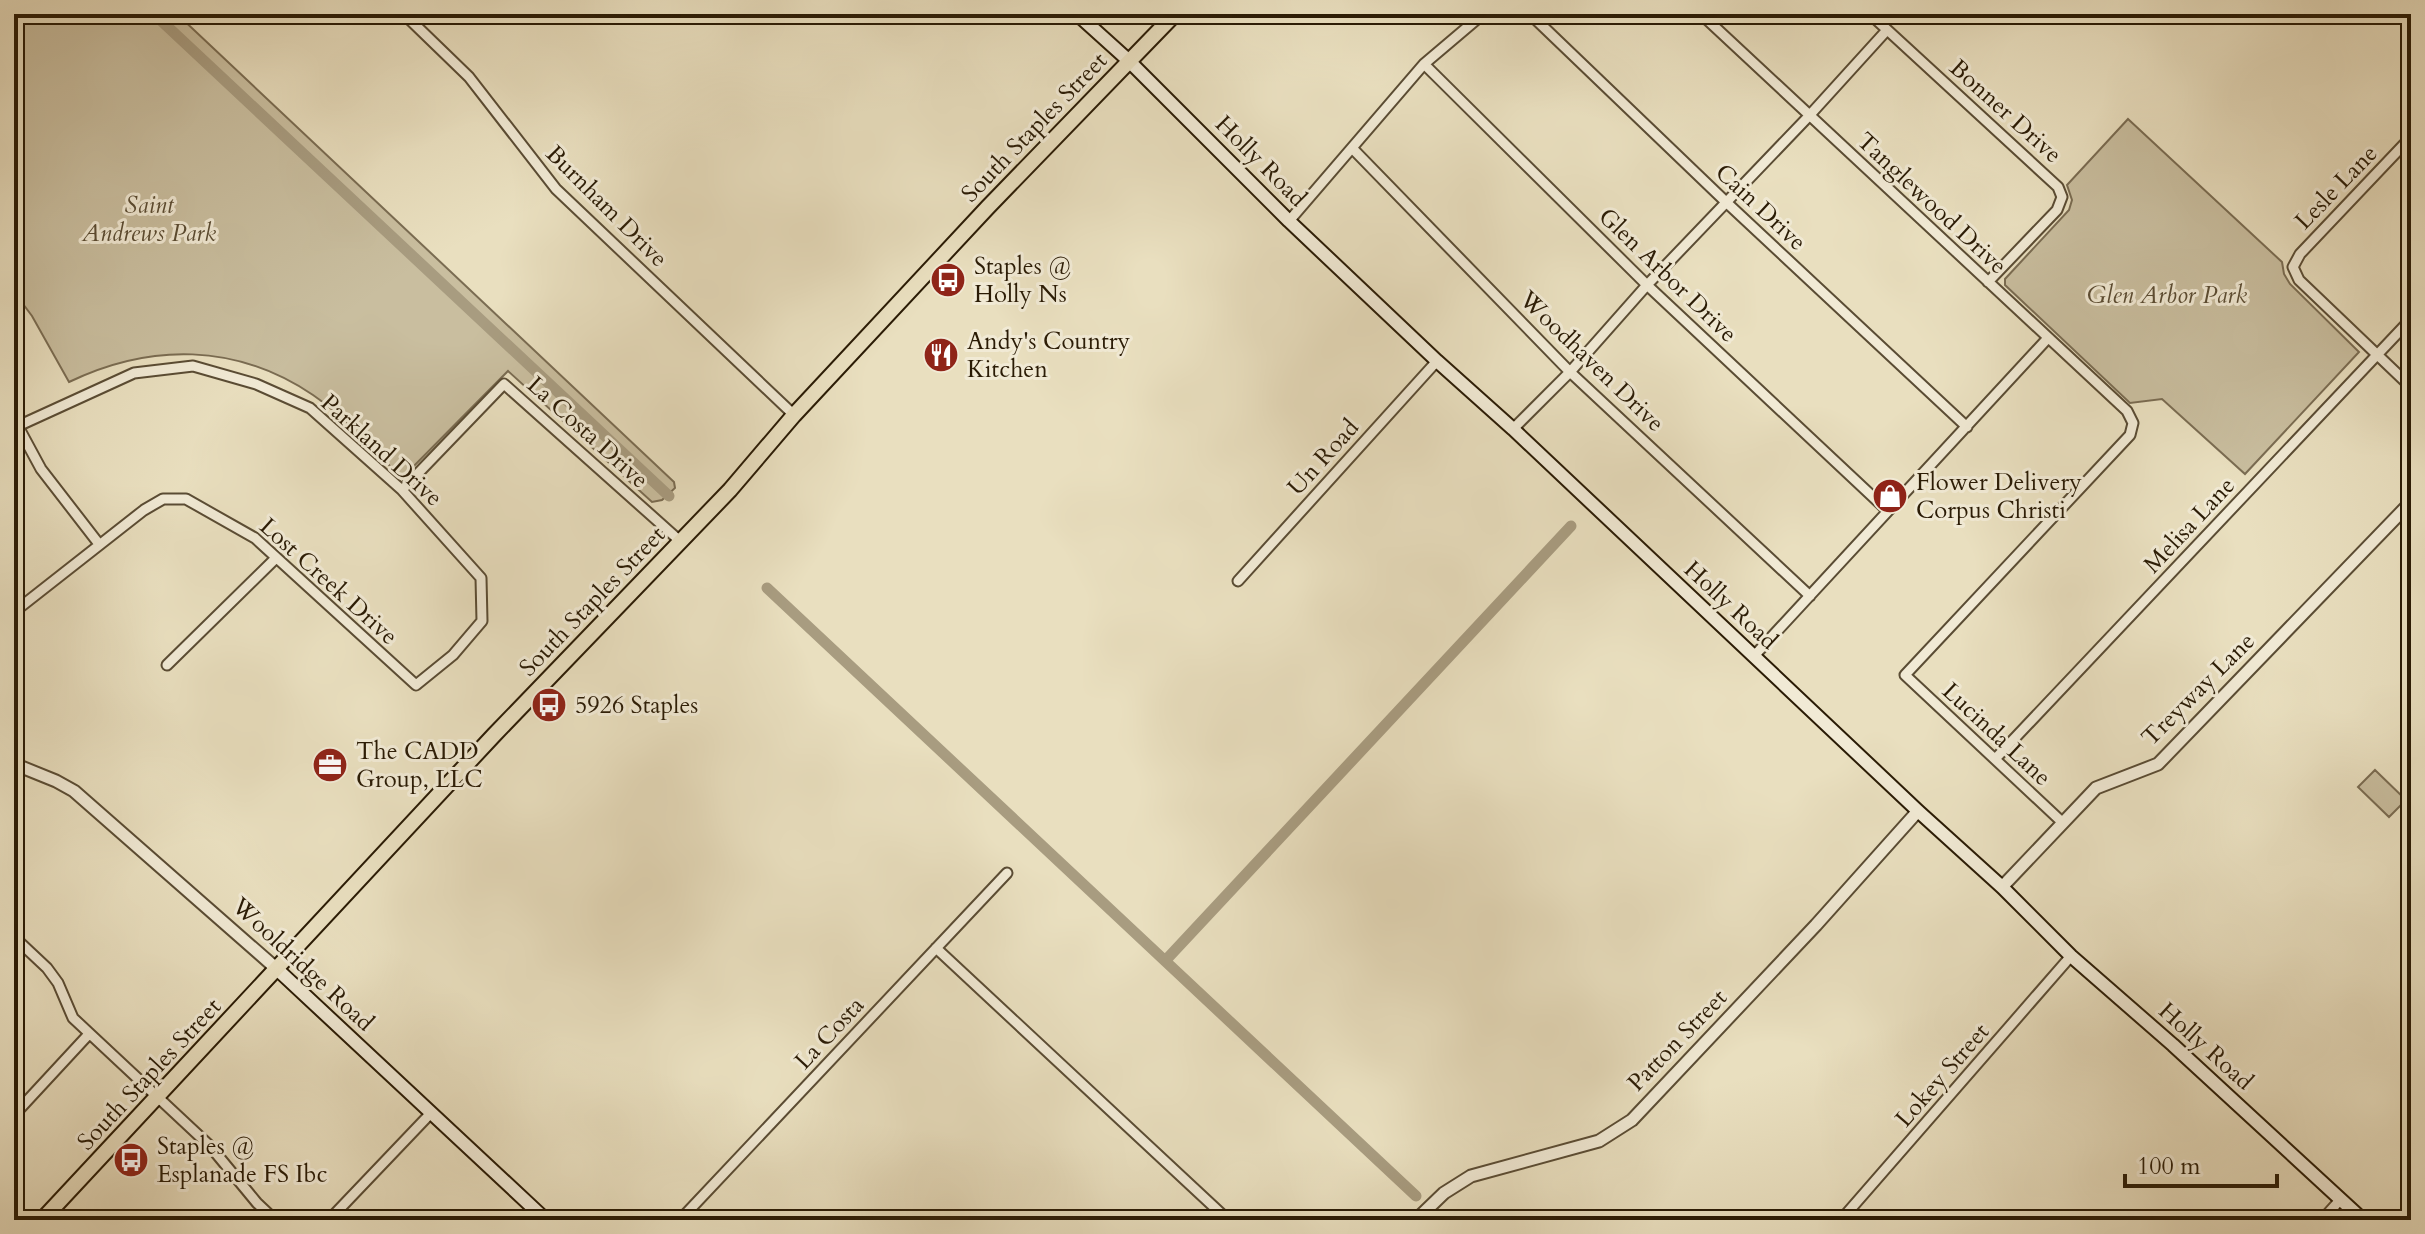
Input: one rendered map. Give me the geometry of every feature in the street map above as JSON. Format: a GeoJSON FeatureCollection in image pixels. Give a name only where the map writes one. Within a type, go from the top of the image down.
{"type":"FeatureCollection","features":[{"type":"Feature","properties":{"kind":"main road","name":"Holly Road"},"geometry":{"type":"LineString","coordinates":[[1077,14],[1128,60],[1289,221],[2002,887],[2071,956],[2363,1220]]}},
{"type":"Feature","properties":{"kind":"main road","name":"South Staples Street"},"geometry":{"type":"LineString","coordinates":[[42,1220],[494,735],[743,475],[794,415],[1175,14]]}},
{"type":"Feature","properties":{"kind":"main road","name":"Wooldridge Road"},"geometry":{"type":"LineString","coordinates":[[278,970],[546,1220]]}},
{"type":"Feature","properties":{"kind":"street","name":"Burnham Drive"},"geometry":{"type":"LineString","coordinates":[[404,14],[469,77],[556,189],[794,415]]}},
{"type":"Feature","properties":{"kind":"street"},"geometry":{"type":"LineString","coordinates":[[1289,221],[1424,64],[1483,14]]}},
{"type":"Feature","properties":{"kind":"street","name":"Cain Drive"},"geometry":{"type":"LineString","coordinates":[[1530,14],[1967,427]]}},
{"type":"Feature","properties":{"kind":"street","name":"Tanglewood Drive"},"geometry":{"type":"LineString","coordinates":[[1701,14],[1808,117],[2127,411],[2133,423],[2130,435],[1905,675]]}},
{"type":"Feature","properties":{"kind":"street","name":"Bonner Drive"},"geometry":{"type":"LineString","coordinates":[[1870,14],[2058,187],[2062,197],[2057,210],[1988,282]]}},
{"type":"Feature","properties":{"kind":"street"},"geometry":{"type":"LineString","coordinates":[[1513,429],[1570,372],[1647,285],[1887,30]]}},
{"type":"Feature","properties":{"kind":"street","name":"Glen Arbor Drive"},"geometry":{"type":"LineString","coordinates":[[1424,64],[1647,285],[1888,511]]}},
{"type":"Feature","properties":{"kind":"street","name":"Lesle Lane"},"geometry":{"type":"LineString","coordinates":[[2377,355],[2299,280],[2293,267],[2300,254],[2411,137]]}},
{"type":"Feature","properties":{"kind":"street","name":"Woodhaven Drive"},"geometry":{"type":"LineString","coordinates":[[1352,148],[1570,372],[1810,596]]}},
{"type":"Feature","properties":{"kind":"street","name":"Melisa Lane"},"geometry":{"type":"LineString","coordinates":[[1996,758],[2411,319]]}},
{"type":"Feature","properties":{"kind":"street"},"geometry":{"type":"LineString","coordinates":[[1754,656],[2048,338]]}},
{"type":"Feature","properties":{"kind":"street"},"geometry":{"type":"LineString","coordinates":[[2377,355],[2411,387]]}},
{"type":"Feature","properties":{"kind":"street","name":"Un Road"},"geometry":{"type":"LineString","coordinates":[[1238,581],[1437,361]]}},
{"type":"Feature","properties":{"kind":"street","name":"Parkland Drive"},"geometry":{"type":"LineString","coordinates":[[16,422],[134,373],[193,366],[256,384],[310,408],[402,490],[481,578],[484,601],[482,621],[467,641],[416,685]]}},
{"type":"Feature","properties":{"kind":"street","name":"La Costa Drive"},"geometry":{"type":"LineString","coordinates":[[402,490],[504,384],[680,541]]}},
{"type":"Feature","properties":{"kind":"street"},"geometry":{"type":"LineString","coordinates":[[16,422],[41,469],[99,544]]}},
{"type":"Feature","properties":{"kind":"street","name":"Lost Creek Drive"},"geometry":{"type":"LineString","coordinates":[[14,612],[144,510],[163,499],[186,499],[255,538],[416,685]]}},
{"type":"Feature","properties":{"kind":"street","name":"Treyway Lane"},"geometry":{"type":"LineString","coordinates":[[2002,887],[2096,788],[2158,764],[2411,502]]}},
{"type":"Feature","properties":{"kind":"street"},"geometry":{"type":"LineString","coordinates":[[167,665],[275,559]]}},
{"type":"Feature","properties":{"kind":"street","name":"Lucinda Lane"},"geometry":{"type":"LineString","coordinates":[[1905,675],[2062,822]]}},
{"type":"Feature","properties":{"kind":"street","name":"Wooldridge Road"},"geometry":{"type":"LineString","coordinates":[[14,764],[74,791],[278,970]]}},
{"type":"Feature","properties":{"kind":"street","name":"Patton Street"},"geometry":{"type":"LineString","coordinates":[[1416,1220],[1458,1182],[1489,1169],[1599,1141],[1632,1120],[1816,925],[1918,811]]}},
{"type":"Feature","properties":{"kind":"street","name":"La Costa"},"geometry":{"type":"LineString","coordinates":[[680,1220],[1007,873]]}},
{"type":"Feature","properties":{"kind":"street"},"geometry":{"type":"LineString","coordinates":[[14,937],[47,968],[58,983],[73,1018],[210,1146],[275,1220]]}},
{"type":"Feature","properties":{"kind":"street"},"geometry":{"type":"LineString","coordinates":[[936,948],[1228,1220]]}},
{"type":"Feature","properties":{"kind":"street","name":"Lokey Street"},"geometry":{"type":"LineString","coordinates":[[1841,1220],[2071,956]]}},
{"type":"Feature","properties":{"kind":"street"},"geometry":{"type":"LineString","coordinates":[[14,1115],[89,1034]]}},
{"type":"Feature","properties":{"kind":"street"},"geometry":{"type":"LineString","coordinates":[[329,1220],[431,1113]]}},
{"type":"Feature","properties":{"kind":"street"},"geometry":{"type":"LineString","coordinates":[[2322,1220],[2340,1200]]}},
{"type":"Feature","properties":{"kind":"green space","name":"Saint Andrews Park"},"geometry":{"type":"Polygon","coordinates":[[[14,14],[177,14],[674,482],[675,488],[662,500],[652,502],[508,371],[402,478],[325,404],[284,378],[254,366],[192,354],[161,355],[130,360],[69,382],[32,316],[14,292],[14,14]]]}},
{"type":"Feature","properties":{"kind":"green space","name":"Glen Arbor Park"},"geometry":{"type":"Polygon","coordinates":[[[2128,119],[2282,262],[2290,284],[2359,352],[2245,474],[2162,399],[2130,403],[2005,285],[2005,279],[2069,210],[2072,200],[2067,185],[2128,119]]]}},
{"type":"Feature","properties":{"kind":"green space"},"geometry":{"type":"Polygon","coordinates":[[[2375,770],[2406,800],[2389,817],[2358,787],[2375,770]]]}},
{"type":"Feature","properties":{"kind":"waterway"},"geometry":{"type":"LineString","coordinates":[[154,14],[669,496]]}},
{"type":"Feature","properties":{"kind":"waterway"},"geometry":{"type":"LineString","coordinates":[[1165,961],[1571,526]]}},
{"type":"Feature","properties":{"kind":"waterway"},"geometry":{"type":"LineString","coordinates":[[767,588],[1416,1196]]}},
{"type":"Feature","properties":{"kind":"place","name":"Staples @ Holly Ns"},"geometry":{"type":"Point","coordinates":[948,280]}},
{"type":"Feature","properties":{"kind":"place","name":"Andy's Country Kitchen"},"geometry":{"type":"Point","coordinates":[941,355]}},
{"type":"Feature","properties":{"kind":"place","name":"Flower Delivery Corpus Christi"},"geometry":{"type":"Point","coordinates":[1890,496]}},
{"type":"Feature","properties":{"kind":"place","name":"5926 Staples"},"geometry":{"type":"Point","coordinates":[549,705]}},
{"type":"Feature","properties":{"kind":"place","name":"The CADD Group, LLC"},"geometry":{"type":"Point","coordinates":[330,765]}},
{"type":"Feature","properties":{"kind":"place","name":"Staples @ Esplanade FS Ibc"},"geometry":{"type":"Point","coordinates":[131,1160]}}]}
